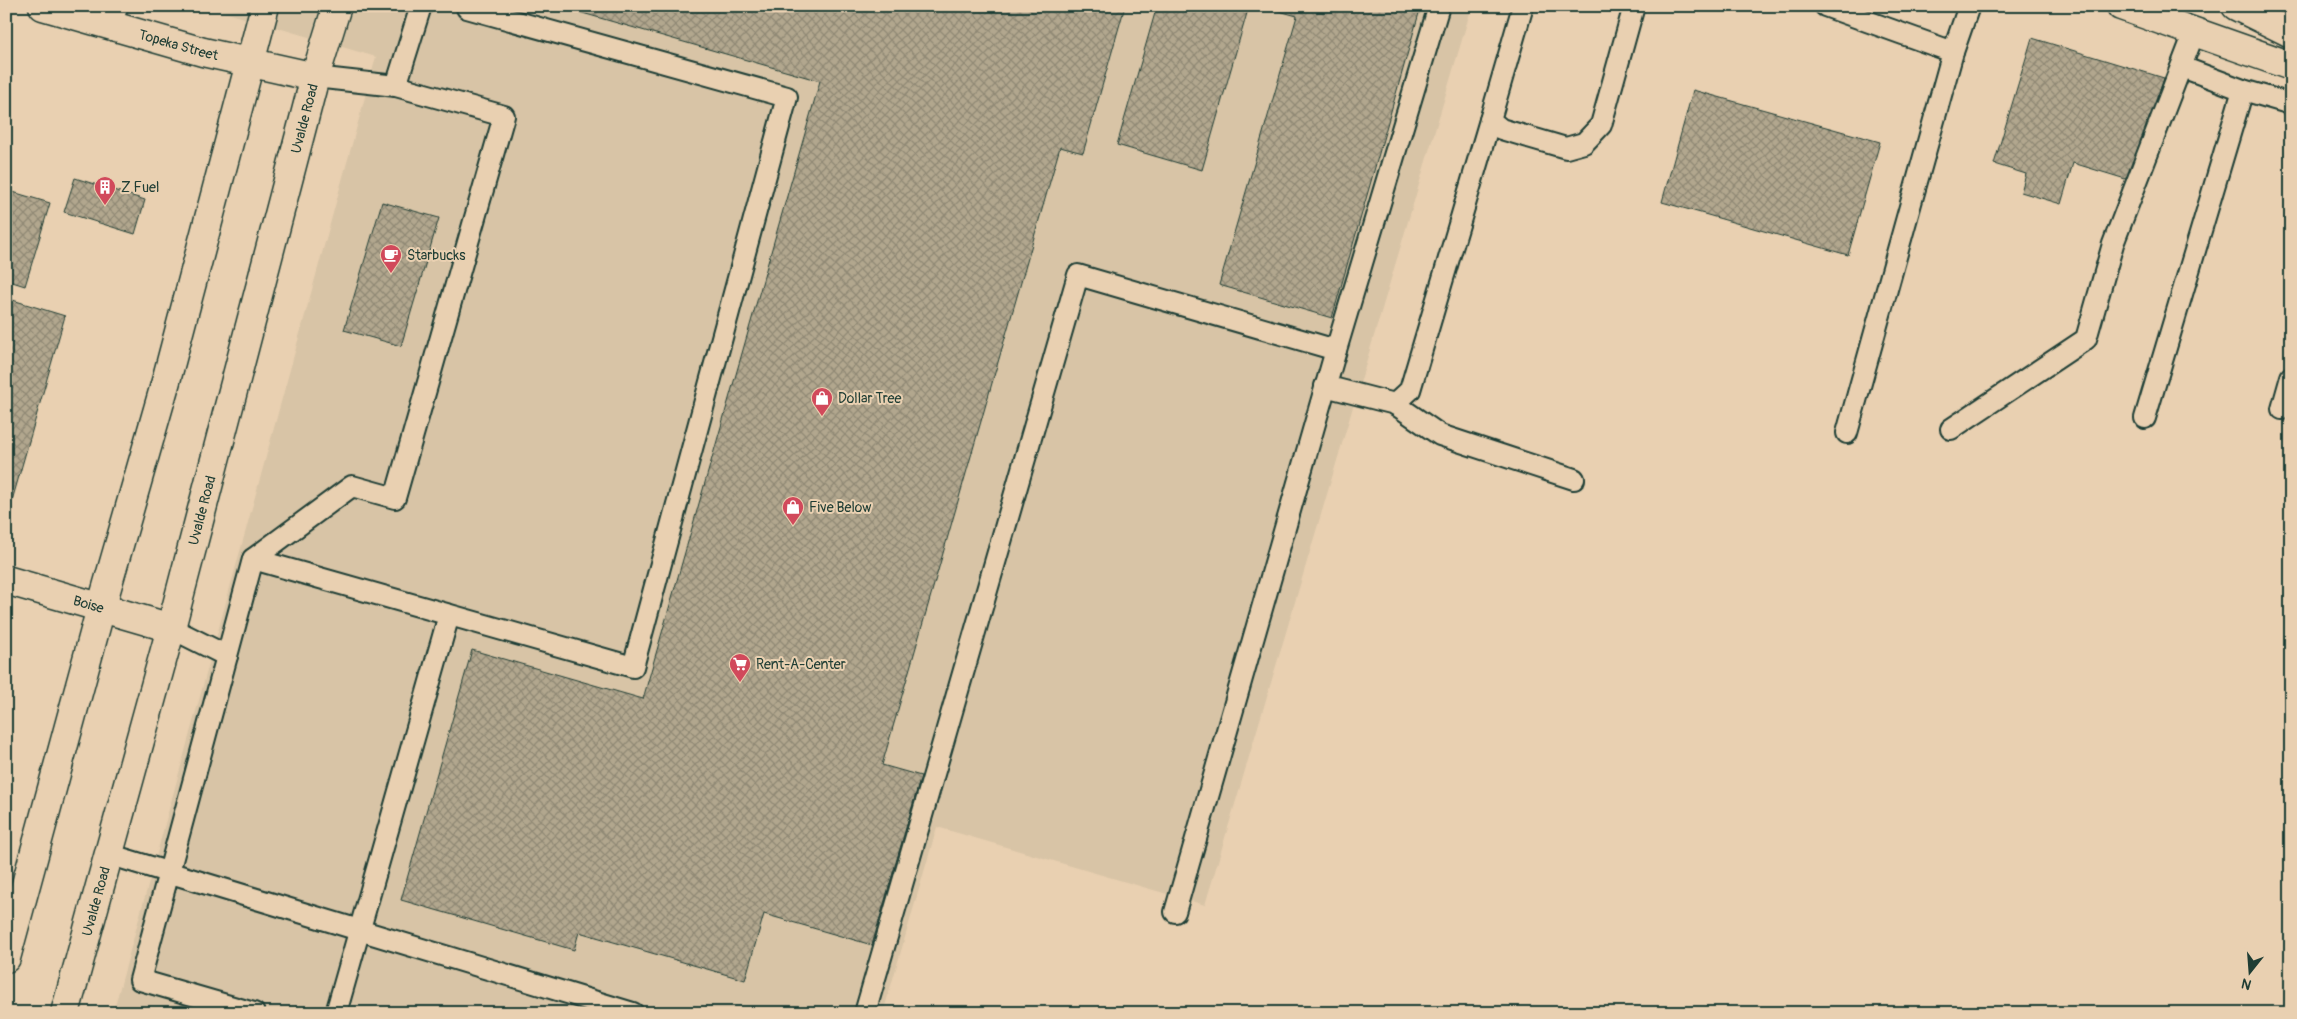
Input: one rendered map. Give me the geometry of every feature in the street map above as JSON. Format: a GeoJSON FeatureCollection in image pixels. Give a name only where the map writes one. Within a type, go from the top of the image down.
{"type":"FeatureCollection","features":[{"type":"Feature","properties":{"kind":"main road","name":"Topeka Street"},"geometry":{"type":"LineString","coordinates":[[43,6],[115,16],[203,52],[315,77]]}},
{"type":"Feature","properties":{"kind":"main road"},"geometry":{"type":"LineString","coordinates":[[6,958],[101,608],[166,381],[265,6]]}},
{"type":"Feature","properties":{"kind":"main road","name":"Uvalde Road"},"geometry":{"type":"LineString","coordinates":[[65,1013],[171,628],[315,77],[338,6]]}},
{"type":"Feature","properties":{"kind":"main road"},"geometry":{"type":"LineString","coordinates":[[2121,6],[2291,66]]}},
{"type":"Feature","properties":{"kind":"main road"},"geometry":{"type":"LineString","coordinates":[[2236,6],[2291,33]]}},
{"type":"Feature","properties":{"kind":"main road","name":"Boise"},"geometry":{"type":"LineString","coordinates":[[6,580],[171,628]]}},
{"type":"Feature","properties":{"kind":"lane"},"geometry":{"type":"LineString","coordinates":[[396,86],[421,6]]}},
{"type":"Feature","properties":{"kind":"lane"},"geometry":{"type":"LineString","coordinates":[[1176,912],[1325,386],[1439,6]]}},
{"type":"Feature","properties":{"kind":"lane"},"geometry":{"type":"LineString","coordinates":[[1395,404],[1410,390],[1523,6]]}},
{"type":"Feature","properties":{"kind":"lane"},"geometry":{"type":"LineString","coordinates":[[1490,120],[1501,129],[1566,148],[1584,144],[1600,125],[1634,6]]}},
{"type":"Feature","properties":{"kind":"lane"},"geometry":{"type":"LineString","coordinates":[[1825,6],[1953,52]]}},
{"type":"Feature","properties":{"kind":"lane"},"geometry":{"type":"LineString","coordinates":[[1847,433],[1953,52],[1969,6]]}},
{"type":"Feature","properties":{"kind":"lane"},"geometry":{"type":"LineString","coordinates":[[253,559],[633,667],[787,97],[465,7]]}},
{"type":"Feature","properties":{"kind":"lane"},"geometry":{"type":"LineString","coordinates":[[1951,429],[2086,339],[2113,244],[2194,33]]}},
{"type":"Feature","properties":{"kind":"lane"},"geometry":{"type":"LineString","coordinates":[[2182,67],[2243,90],[2291,104]]}},
{"type":"Feature","properties":{"kind":"lane"},"geometry":{"type":"LineString","coordinates":[[254,1013],[140,980],[253,559],[352,486],[395,498],[504,116],[396,86],[315,77]]}},
{"type":"Feature","properties":{"kind":"lane"},"geometry":{"type":"LineString","coordinates":[[2145,418],[2243,90]]}},
{"type":"Feature","properties":{"kind":"lane"},"geometry":{"type":"LineString","coordinates":[[865,1013],[1078,275],[1336,350]]}},
{"type":"Feature","properties":{"kind":"lane"},"geometry":{"type":"LineString","coordinates":[[2282,409],[2291,377]]}},
{"type":"Feature","properties":{"kind":"lane"},"geometry":{"type":"LineString","coordinates":[[1325,386],[1395,404],[1440,435],[1574,480]]}},
{"type":"Feature","properties":{"kind":"lane"},"geometry":{"type":"LineString","coordinates":[[336,1013],[449,615]]}},
{"type":"Feature","properties":{"kind":"lane"},"geometry":{"type":"LineString","coordinates":[[171,628],[227,656]]}},
{"type":"Feature","properties":{"kind":"lane"},"geometry":{"type":"LineString","coordinates":[[108,854],[633,1013]]}},
{"type":"Feature","properties":{"kind":"shaded area"},"geometry":{"type":"Polygon","coordinates":[[[204,6],[1472,6],[1205,905],[937,827],[883,1013],[113,1013],[376,57],[204,6]]]}},
{"type":"Feature","properties":{"kind":"building"},"geometry":{"type":"Polygon","coordinates":[[[558,6],[1125,6],[1083,153],[1060,147],[882,765],[921,776],[872,945],[764,914],[745,980],[579,932],[574,950],[401,900],[472,650],[643,699],[820,81],[558,6]]]}},
{"type":"Feature","properties":{"kind":"building"},"geometry":{"type":"Polygon","coordinates":[[[1157,6],[1249,6],[1202,170],[1117,145],[1157,6]]]}},
{"type":"Feature","properties":{"kind":"building"},"geometry":{"type":"Polygon","coordinates":[[[1261,6],[1421,6],[1332,318],[1219,285],[1297,16],[1261,6]]]}},
{"type":"Feature","properties":{"kind":"building"},"geometry":{"type":"Polygon","coordinates":[[[2032,38],[2164,78],[2132,181],[2073,163],[2061,204],[2021,192],[2026,174],[1994,164],[2032,38]]]}},
{"type":"Feature","properties":{"kind":"building"},"geometry":{"type":"Polygon","coordinates":[[[1693,90],[1880,142],[1848,255],[1662,202],[1693,90]]]}},
{"type":"Feature","properties":{"kind":"building","name":"Z Fuel"},"geometry":{"type":"Polygon","coordinates":[[[75,178],[145,200],[135,234],[64,212],[75,178]]]}},
{"type":"Feature","properties":{"kind":"building"},"geometry":{"type":"Polygon","coordinates":[[[6,190],[50,203],[25,286],[6,280],[6,190]]]}},
{"type":"Feature","properties":{"kind":"building","name":"Starbucks"},"geometry":{"type":"Polygon","coordinates":[[[382,202],[439,218],[401,346],[344,330],[382,202]]]}},
{"type":"Feature","properties":{"kind":"building"},"geometry":{"type":"Polygon","coordinates":[[[6,298],[65,316],[9,511],[6,510],[6,298]]]}},
{"type":"Feature","properties":{"kind":"place","name":"Z Fuel"},"geometry":{"type":"Point","coordinates":[105,206]}},
{"type":"Feature","properties":{"kind":"place","name":"Starbucks"},"geometry":{"type":"Point","coordinates":[391,274]}},
{"type":"Feature","properties":{"kind":"place","name":"Dollar Tree"},"geometry":{"type":"Point","coordinates":[822,417]}},
{"type":"Feature","properties":{"kind":"place","name":"Five Below"},"geometry":{"type":"Point","coordinates":[793,526]}},
{"type":"Feature","properties":{"kind":"place","name":"Rent-A-Center"},"geometry":{"type":"Point","coordinates":[740,683]}}]}
